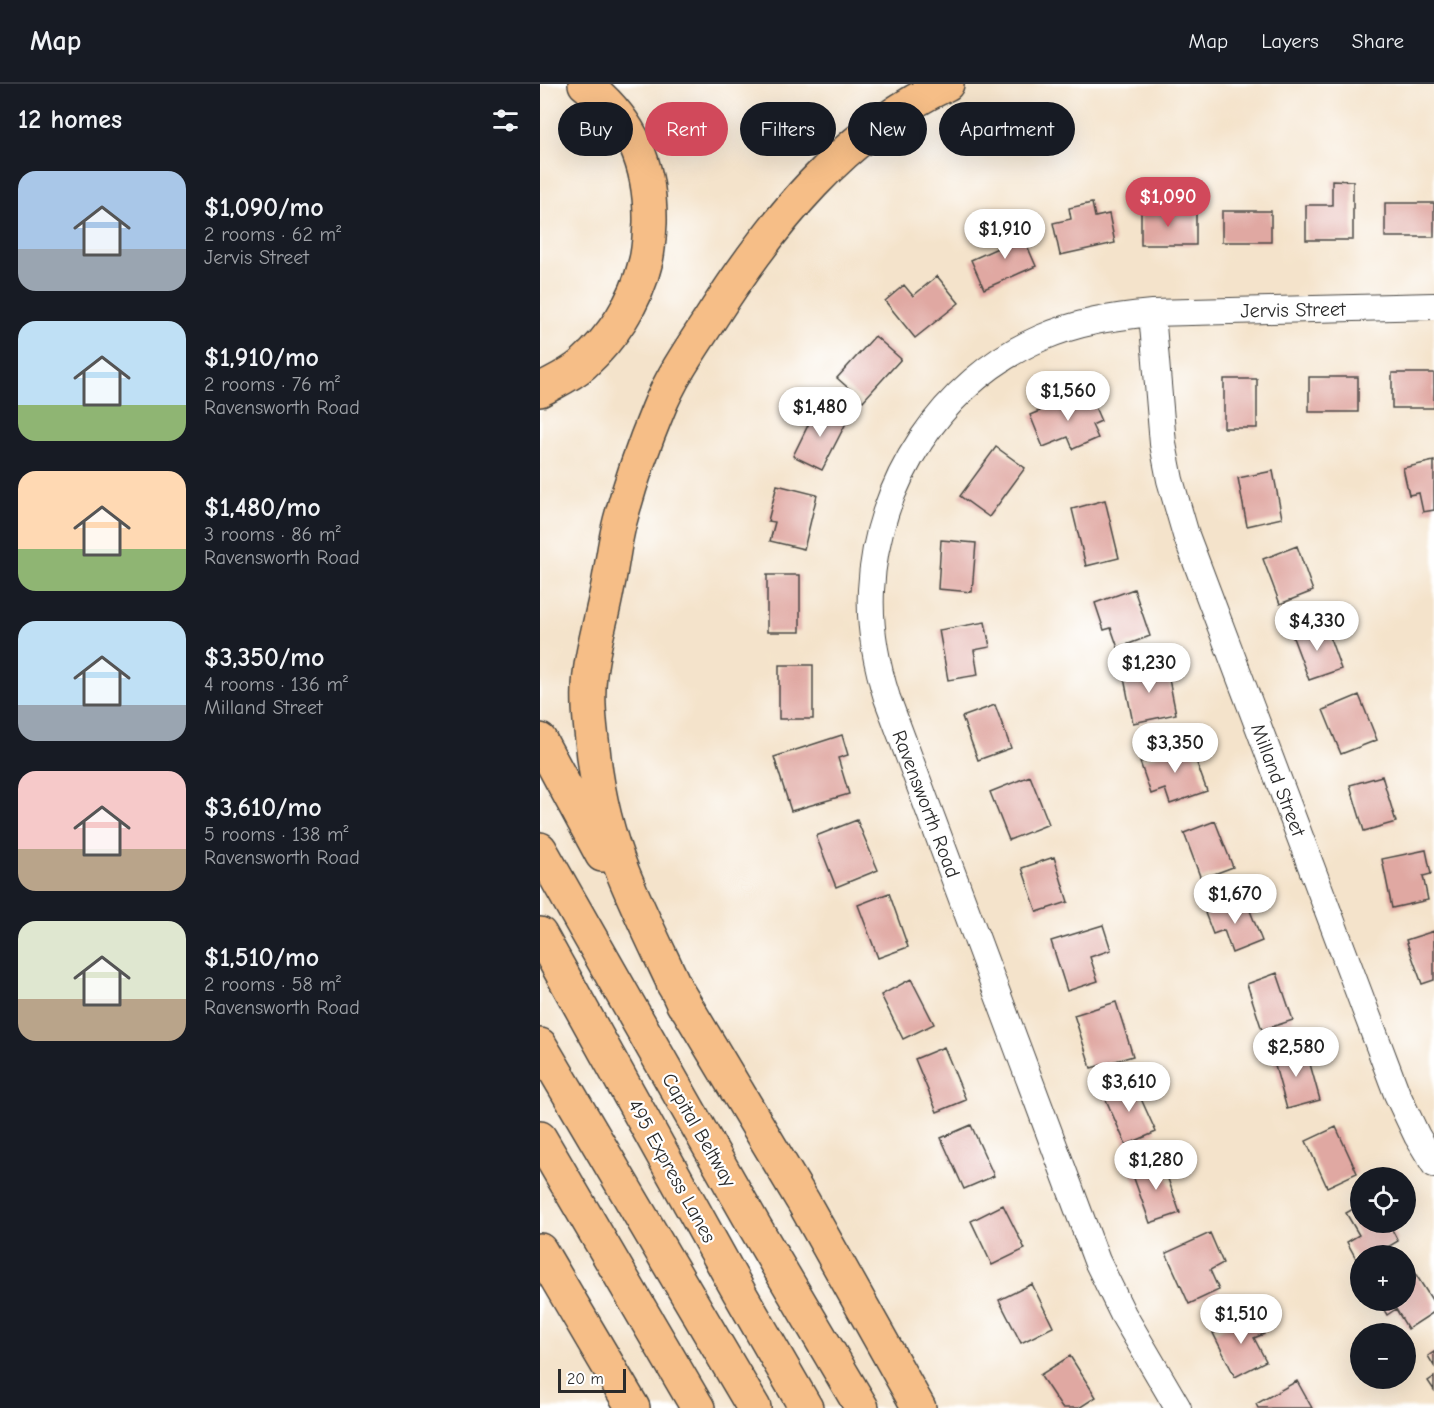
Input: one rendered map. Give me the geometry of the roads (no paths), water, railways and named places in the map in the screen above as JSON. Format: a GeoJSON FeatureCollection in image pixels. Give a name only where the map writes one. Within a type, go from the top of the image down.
{"type":"FeatureCollection","features":[{"type":"Feature","properties":{"kind":"highway"},"geometry":{"type":"LineString","coordinates":[[540,390],[582,365],[606,340],[625,313],[646,263],[650,207],[641,157],[617,114],[585,84]]}},
{"type":"Feature","properties":{"kind":"highway"},"geometry":{"type":"LineString","coordinates":[[683,1004],[623,872],[609,831],[596,772],[590,711],[590,674],[620,523],[645,443],[679,367],[749,261],[785,214],[849,147],[925,94],[947,84]]}},
{"type":"Feature","properties":{"kind":"highway"},"geometry":{"type":"LineString","coordinates":[[540,740],[683,1004],[804,1203],[919,1408]]}},
{"type":"Feature","properties":{"kind":"highway","name":"Capital Beltway"},"geometry":{"type":"LineString","coordinates":[[540,849],[755,1227],[862,1408]]}},
{"type":"Feature","properties":{"kind":"highway","name":"495 Express Lanes"},"geometry":{"type":"LineString","coordinates":[[540,933],[806,1408]]}},
{"type":"Feature","properties":{"kind":"highway"},"geometry":{"type":"LineString","coordinates":[[540,1044],[754,1408]]}},
{"type":"Feature","properties":{"kind":"highway"},"geometry":{"type":"LineString","coordinates":[[540,1138],[699,1408]]}},
{"type":"Feature","properties":{"kind":"highway"},"geometry":{"type":"LineString","coordinates":[[540,1250],[633,1408]]}},
{"type":"Feature","properties":{"kind":"street","name":"Jervis Street"},"geometry":{"type":"LineString","coordinates":[[1152,313],[1434,306]]}},
{"type":"Feature","properties":{"kind":"street","name":"Milland Street"},"geometry":{"type":"LineString","coordinates":[[1152,313],[1163,444],[1170,480],[1186,535],[1397,1094],[1417,1136],[1434,1164]]}},
{"type":"Feature","properties":{"kind":"street","name":"Ravensworth Road"},"geometry":{"type":"LineString","coordinates":[[1152,313],[1113,316],[1073,326],[1040,339],[1004,359],[973,382],[945,408],[919,442],[899,477],[885,512],[875,551],[871,591],[872,630],[886,698],[1098,1261],[1124,1314],[1178,1408]]}}]}
